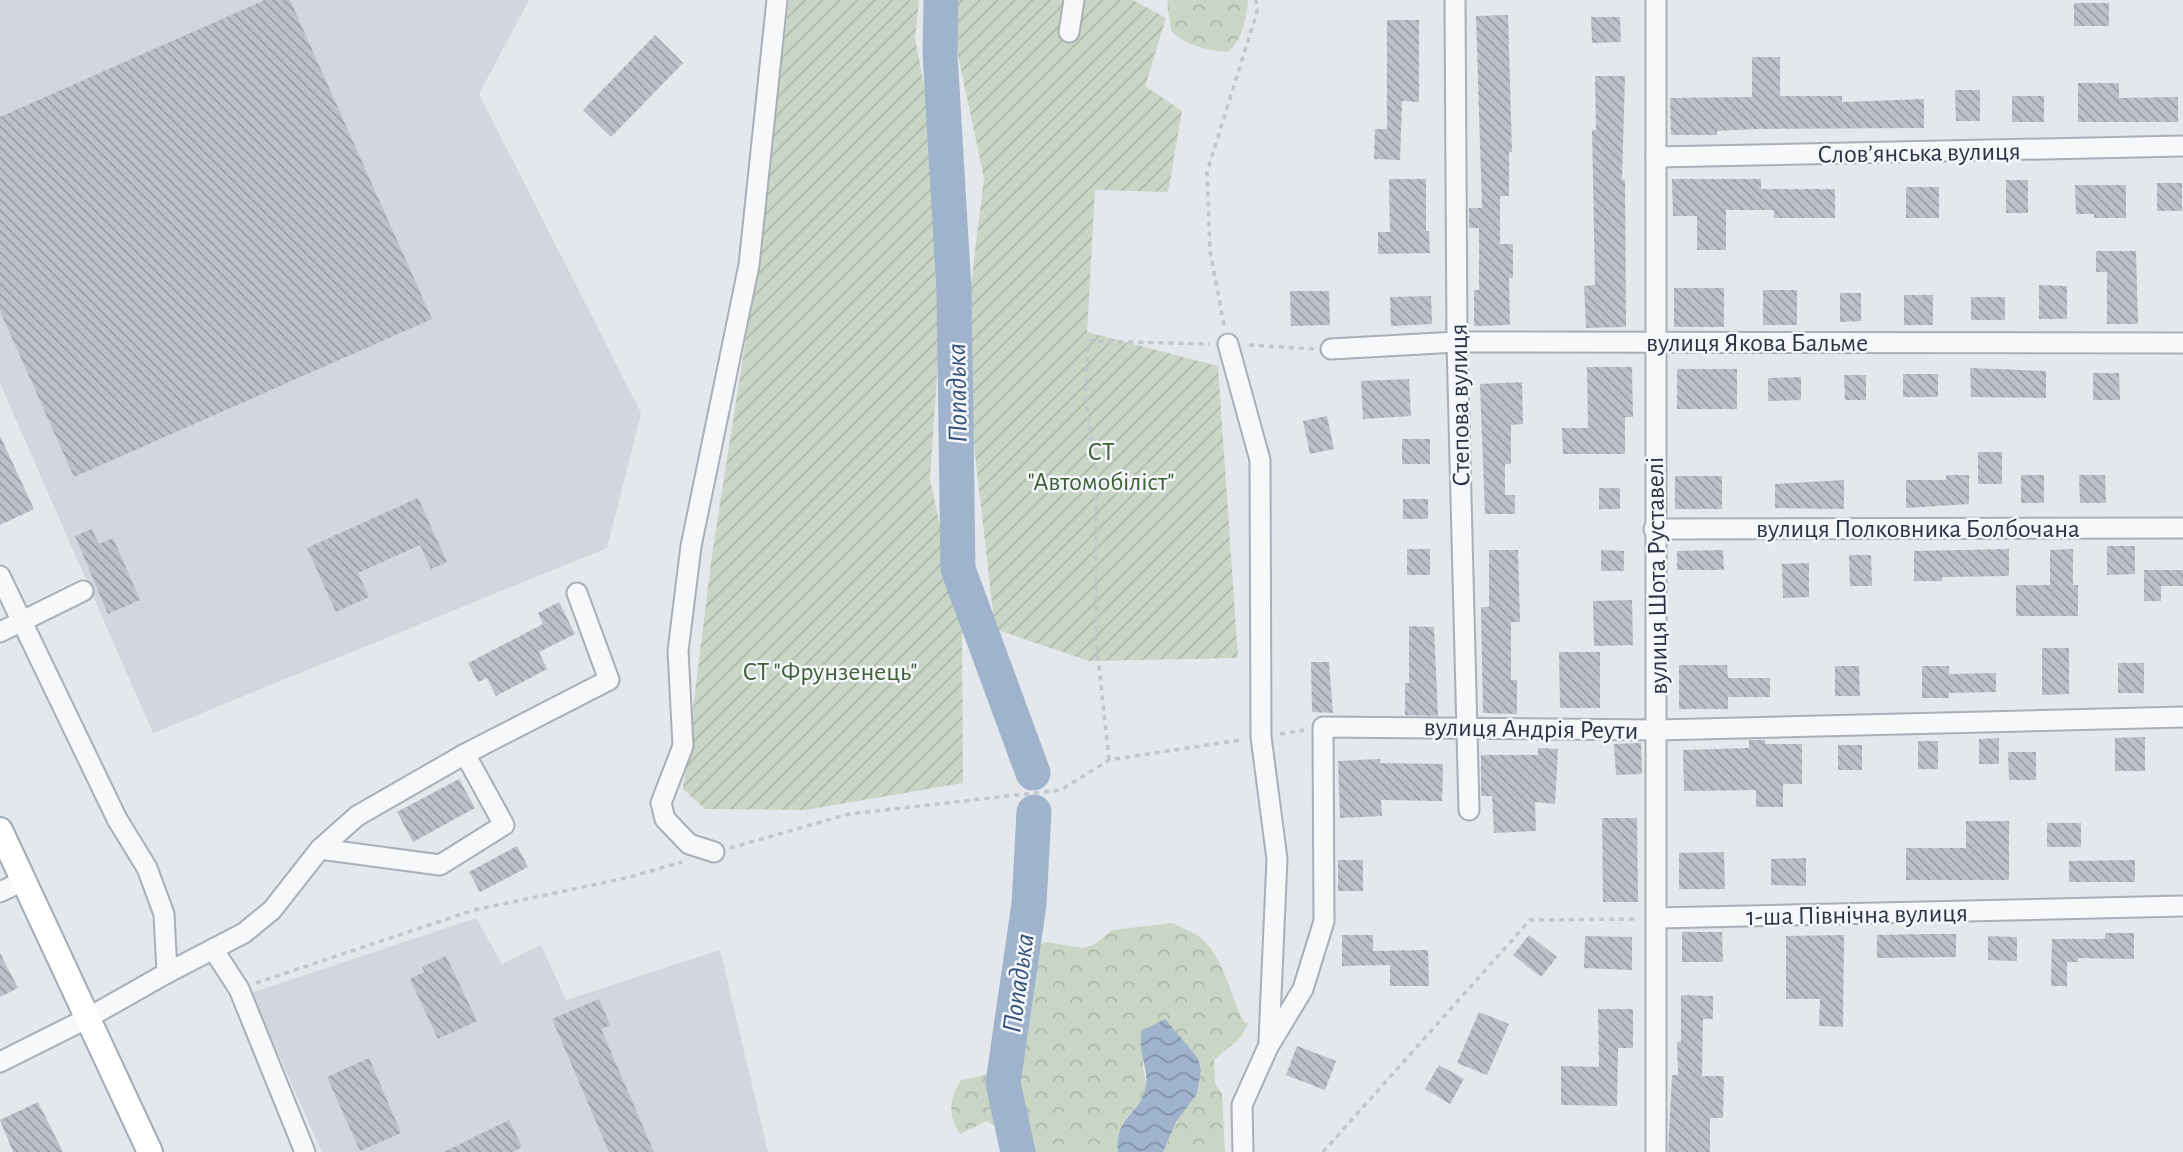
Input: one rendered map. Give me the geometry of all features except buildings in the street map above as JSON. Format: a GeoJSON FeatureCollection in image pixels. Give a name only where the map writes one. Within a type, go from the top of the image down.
{"type":"FeatureCollection","features":[{"type":"Feature","properties":{"kind":"main road"},"geometry":{"type":"LineString","coordinates":[[0,830],[86,1020],[150,1152]]}},
{"type":"Feature","properties":{"kind":"street"},"geometry":{"type":"LineString","coordinates":[[714,852],[689,844],[665,820],[661,803],[683,746],[678,651],[691,546],[749,265],[777,0]]}},
{"type":"Feature","properties":{"kind":"street"},"geometry":{"type":"LineString","coordinates":[[1069,32],[1074,0]]}},
{"type":"Feature","properties":{"kind":"street","name":"Степова вулиця"},"geometry":{"type":"LineString","coordinates":[[1454,0],[1457,341],[1469,810]]}},
{"type":"Feature","properties":{"kind":"street","name":"вулиця Шота Руставелі"},"geometry":{"type":"LineString","coordinates":[[1656,0],[1656,1152]]}},
{"type":"Feature","properties":{"kind":"street","name":"Словʼянська вулиця"},"geometry":{"type":"LineString","coordinates":[[1656,157],[2183,146]]}},
{"type":"Feature","properties":{"kind":"street","name":"вулиця Якова Бальме"},"geometry":{"type":"LineString","coordinates":[[1331,349],[1457,341],[2183,343]]}},
{"type":"Feature","properties":{"kind":"street"},"geometry":{"type":"LineString","coordinates":[[1228,344],[1261,460],[1261,737],[1277,859],[1269,1046]]}},
{"type":"Feature","properties":{"kind":"street","name":"вулиця Полковника Болбочана"},"geometry":{"type":"LineString","coordinates":[[1654,529],[2183,528]]}},
{"type":"Feature","properties":{"kind":"street"},"geometry":{"type":"LineString","coordinates":[[0,576],[117,819],[147,868],[164,914],[167,973]]}},
{"type":"Feature","properties":{"kind":"street"},"geometry":{"type":"LineString","coordinates":[[0,632],[83,591]]}},
{"type":"Feature","properties":{"kind":"street"},"geometry":{"type":"LineString","coordinates":[[0,1062],[86,1020],[167,973],[244,933],[272,910],[320,849],[358,816],[465,754],[609,680],[577,593]]}},
{"type":"Feature","properties":{"kind":"street","name":"вулиця Андрія Реути"},"geometry":{"type":"LineString","coordinates":[[1323,727],[1658,730],[2183,717]]}},
{"type":"Feature","properties":{"kind":"street"},"geometry":{"type":"LineString","coordinates":[[1243,1152],[1242,1105],[1269,1046],[1303,989],[1324,921],[1323,727]]}},
{"type":"Feature","properties":{"kind":"street"},"geometry":{"type":"LineString","coordinates":[[320,849],[440,864],[504,825],[465,754]]}},
{"type":"Feature","properties":{"kind":"street"},"geometry":{"type":"LineString","coordinates":[[0,892],[23,881]]}},
{"type":"Feature","properties":{"kind":"street","name":"1-ша Північна вулиця"},"geometry":{"type":"LineString","coordinates":[[1657,918],[2183,906]]}},
{"type":"Feature","properties":{"kind":"street"},"geometry":{"type":"LineString","coordinates":[[213,949],[239,989],[305,1152]]}},
{"type":"Feature","properties":{"kind":"path"},"geometry":{"type":"LineString","coordinates":[[1228,344],[1210,251],[1207,173],[1257,12],[1256,0]]}},
{"type":"Feature","properties":{"kind":"path"},"geometry":{"type":"LineString","coordinates":[[1089,341],[1085,394],[1096,469],[1096,638],[1109,760]]}},
{"type":"Feature","properties":{"kind":"path"},"geometry":{"type":"LineString","coordinates":[[239,989],[474,910],[626,878],[849,814],[1061,790],[1109,760],[1323,727]]}},
{"type":"Feature","properties":{"kind":"path"},"geometry":{"type":"LineString","coordinates":[[1323,1152],[1530,920],[1657,918]]}},
{"type":"Feature","properties":{"kind":"shaded area"},"geometry":{"type":"Polygon","coordinates":[[[0,0],[529,0],[479,94],[641,413],[607,548],[153,733],[0,383],[0,0]]]}},
{"type":"Feature","properties":{"kind":"shaded area"},"geometry":{"type":"Polygon","coordinates":[[[476,918],[502,964],[541,945],[566,1000],[720,950],[768,1152],[322,1152],[251,993],[476,918]]]}},
{"type":"Feature","properties":{"kind":"green space","name":"СТ \"Фрунзенець\""},"geometry":{"type":"Polygon","coordinates":[[[789,0],[919,0],[915,38],[941,176],[944,271],[930,479],[962,632],[963,783],[805,810],[705,809],[683,789],[712,555],[751,306],[789,0]]]}},
{"type":"Feature","properties":{"kind":"green space","name":"СТ \"Автомобіліст\""},"geometry":{"type":"Polygon","coordinates":[[[955,0],[1133,0],[1166,18],[1145,86],[1182,111],[1168,192],[1095,190],[1087,332],[1218,366],[1238,658],[1089,661],[995,629],[963,350],[984,178],[957,51],[955,0]]]}},
{"type":"Feature","properties":{"kind":"green space"},"geometry":{"type":"Polygon","coordinates":[[[1167,0],[1248,0],[1245,22],[1228,52],[1204,48],[1190,44],[1171,31],[1167,0]]]}},
{"type":"Feature","properties":{"kind":"green space"},"geometry":{"type":"Polygon","coordinates":[[[1173,923],[1199,937],[1210,947],[1222,968],[1245,1023],[1249,1023],[1241,1037],[1214,1060],[1215,1083],[1222,1094],[1225,1152],[1163,1152],[1176,1122],[1197,1094],[1201,1070],[1198,1058],[1164,1019],[1146,1052],[1143,1066],[1145,1090],[1123,1123],[1118,1152],[1025,1152],[1017,1142],[987,1121],[960,1134],[953,1120],[951,1107],[960,1081],[1005,1068],[1020,1052],[1020,1028],[1011,990],[1013,957],[1046,942],[1083,948],[1094,945],[1112,930],[1173,923]]]}},
{"type":"Feature","properties":{"kind":"water"},"geometry":{"type":"Polygon","coordinates":[[[1165,1019],[1198,1058],[1201,1070],[1197,1094],[1176,1122],[1163,1152],[1118,1152],[1118,1140],[1123,1124],[1145,1090],[1142,1031],[1165,1019]]]}},
{"type":"Feature","properties":{"kind":"waterway","name":"Попадька"},"geometry":{"type":"LineString","coordinates":[[941,0],[940,54],[954,290],[958,569],[1033,773]]}},
{"type":"Feature","properties":{"kind":"waterway","name":"Попадька"},"geometry":{"type":"LineString","coordinates":[[1018,1152],[1003,1083],[1029,904],[1034,812]]}}]}
